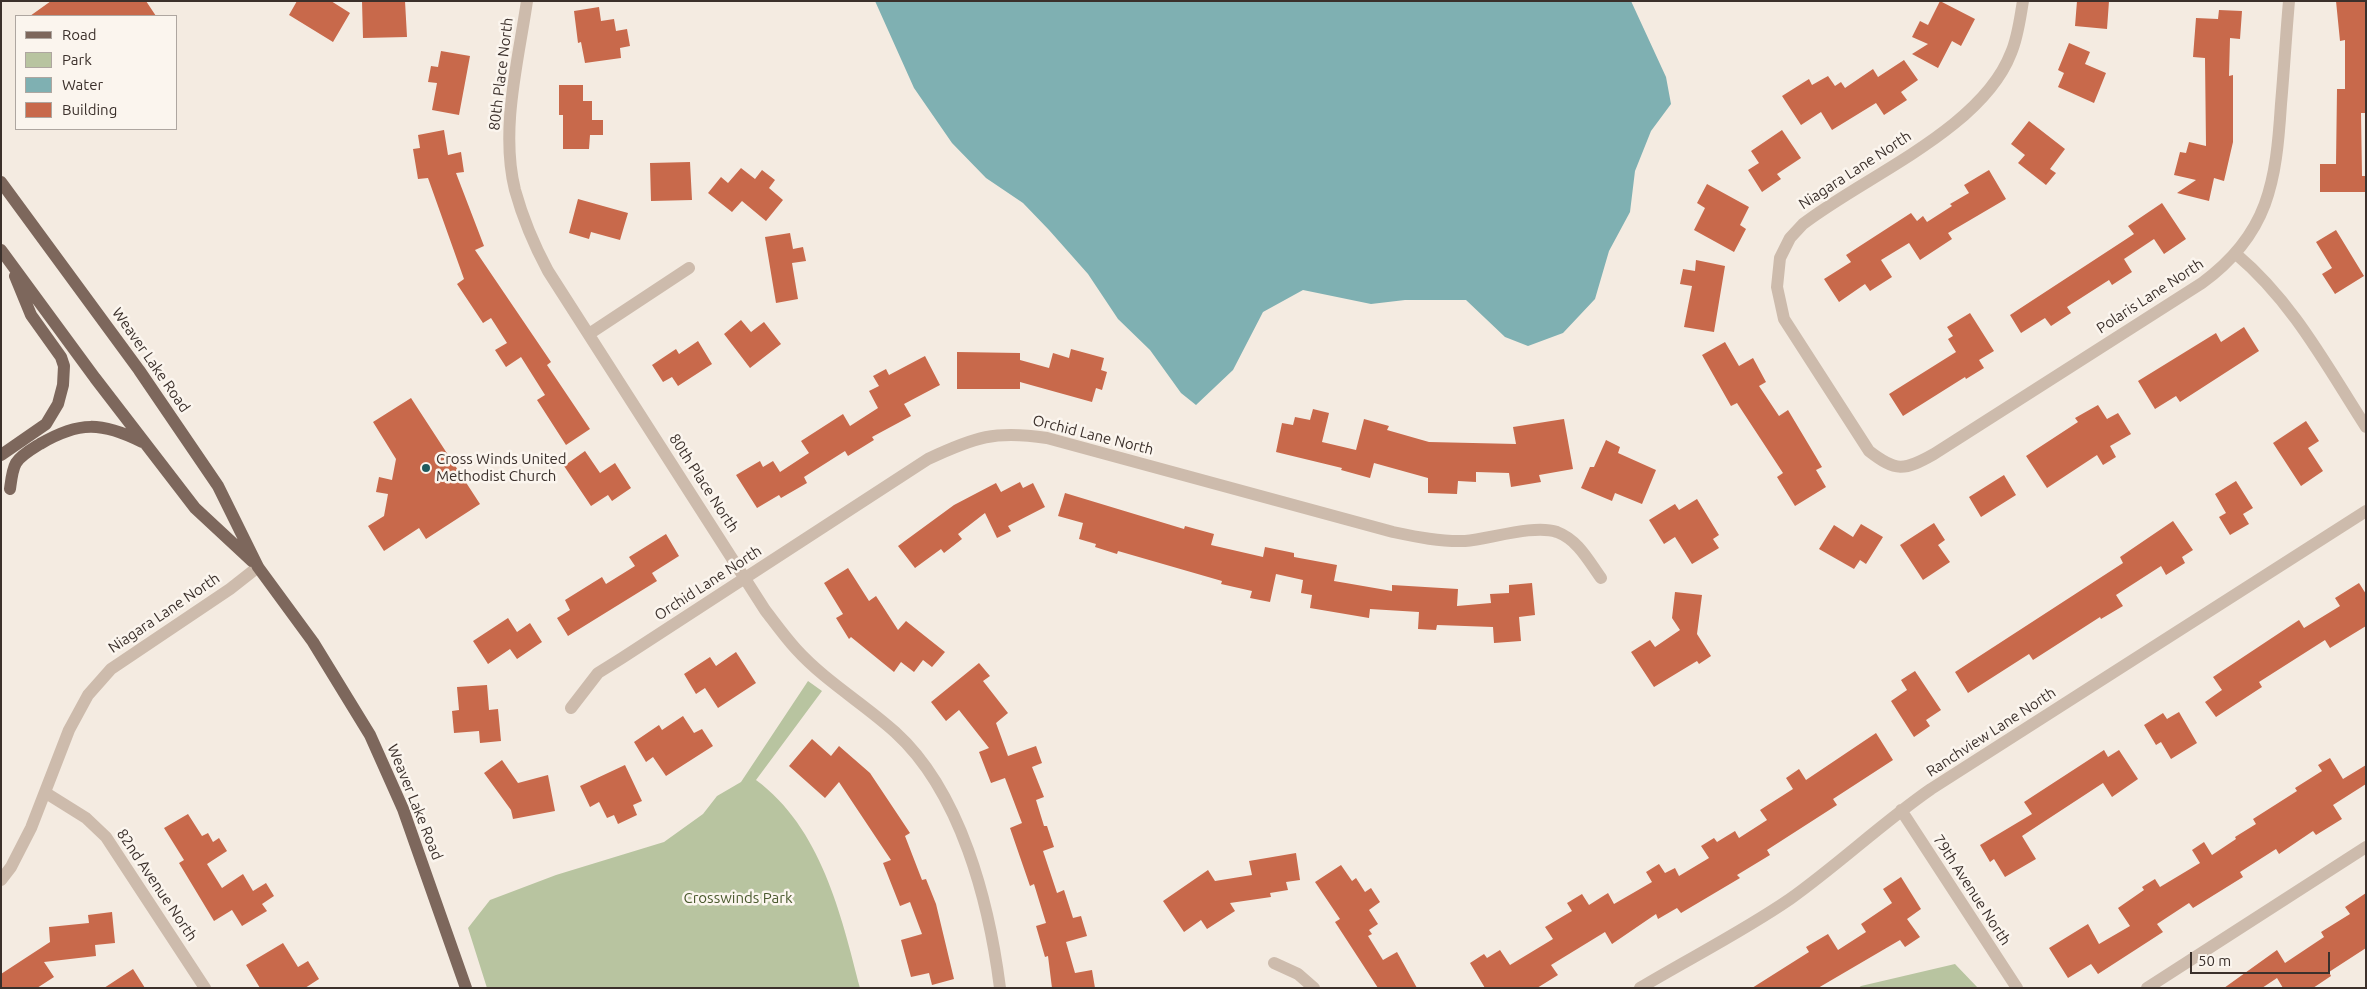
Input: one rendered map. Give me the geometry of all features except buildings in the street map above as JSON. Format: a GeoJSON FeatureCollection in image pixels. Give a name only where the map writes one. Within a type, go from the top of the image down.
{"type":"FeatureCollection","features":[{"type":"Feature","properties":{"kind":"main road","name":"Weaver Lake Road"},"geometry":{"type":"LineString","coordinates":[[1,182],[139,370],[218,486],[258,567],[338,682],[382,758],[403,809],[466,988]]}},
{"type":"Feature","properties":{"kind":"main road","name":"Weaver Lake Road"},"geometry":{"type":"LineString","coordinates":[[5,255],[195,508],[258,567]]}},
{"type":"Feature","properties":{"kind":"main road"},"geometry":{"type":"LineString","coordinates":[[1,456],[46,424],[58,404],[64,376],[60,357],[31,315],[5,255]]}},
{"type":"Feature","properties":{"kind":"main road"},"geometry":{"type":"LineString","coordinates":[[10,490],[15,464],[27,452],[67,429],[91,426],[118,431],[146,443]]}},
{"type":"Feature","properties":{"kind":"street","name":"80th Place North"},"geometry":{"type":"LineString","coordinates":[[527,1],[513,96],[510,143],[515,189],[529,236],[548,271],[765,610],[796,649],[823,675],[896,733],[925,765],[947,802],[967,850],[986,909],[1000,988]]}},
{"type":"Feature","properties":{"kind":"street","name":"Niagara Lane North"},"geometry":{"type":"LineString","coordinates":[[1859,435],[1784,319],[1777,287],[1780,258],[1790,238],[1803,224],[1947,130],[1973,110],[1993,84],[2011,54],[2022,1]]}},
{"type":"Feature","properties":{"kind":"street","name":"Polaris Lane North"},"geometry":{"type":"LineString","coordinates":[[1859,435],[1869,451],[1888,465],[1904,466],[1919,462],[2202,283],[2220,270],[2236,254],[2263,212],[2273,182],[2278,152],[2289,1]]}},
{"type":"Feature","properties":{"kind":"street"},"geometry":{"type":"LineString","coordinates":[[2236,254],[2255,270],[2289,307],[2366,427]]}},
{"type":"Feature","properties":{"kind":"street"},"geometry":{"type":"LineString","coordinates":[[589,334],[689,268]]}},
{"type":"Feature","properties":{"kind":"street","name":"Orchid Lane North"},"geometry":{"type":"LineString","coordinates":[[571,708],[598,673],[928,459],[964,442],[988,435],[1017,434],[1047,438],[1393,532],[1430,539],[1463,541],[1531,531],[1555,532],[1576,542],[1601,578]]}},
{"type":"Feature","properties":{"kind":"street","name":"Ranchview Lane North"},"geometry":{"type":"LineString","coordinates":[[1640,988],[1732,936],[1788,900],[1835,866],[1901,810],[2366,511]]}},
{"type":"Feature","properties":{"kind":"street","name":"Niagara Lane North"},"geometry":{"type":"LineString","coordinates":[[1,880],[11,867],[46,793],[69,730],[88,695],[110,668],[230,590],[258,567]]}},
{"type":"Feature","properties":{"kind":"street","name":"82nd Avenue North"},"geometry":{"type":"LineString","coordinates":[[46,793],[86,818],[106,837],[205,988]]}},
{"type":"Feature","properties":{"kind":"street","name":"79th Avenue North"},"geometry":{"type":"LineString","coordinates":[[1901,810],[2016,988]]}},
{"type":"Feature","properties":{"kind":"street"},"geometry":{"type":"LineString","coordinates":[[2147,988],[2366,847]]}},
{"type":"Feature","properties":{"kind":"street"},"geometry":{"type":"LineString","coordinates":[[1274,963],[1298,974],[1314,988]]}},
{"type":"Feature","properties":{"kind":"green space","name":"Crosswinds Park"},"geometry":{"type":"Polygon","coordinates":[[[808,681],[822,691],[756,780],[778,800],[797,822],[812,847],[836,902],[860,988],[487,988],[468,928],[490,900],[556,875],[664,842],[703,814],[717,796],[741,782],[808,681]]]}},
{"type":"Feature","properties":{"kind":"green space"},"geometry":{"type":"Polygon","coordinates":[[[1955,964],[1978,988],[1858,988],[1861,986],[1955,964]]]}},
{"type":"Feature","properties":{"kind":"water"},"geometry":{"type":"Polygon","coordinates":[[[875,1],[1631,1],[1666,77],[1671,104],[1651,131],[1635,171],[1630,212],[1609,251],[1595,299],[1563,333],[1528,346],[1505,337],[1466,300],[1405,300],[1371,304],[1303,290],[1263,312],[1233,370],[1196,405],[1181,393],[1150,350],[1118,319],[1088,274],[1049,230],[1023,203],[986,178],[952,143],[914,88],[875,1]]]}},
{"type":"Feature","properties":{"kind":"place","name":"Cross Winds United Methodist Church"},"geometry":{"type":"Point","coordinates":[426,468]}}]}
